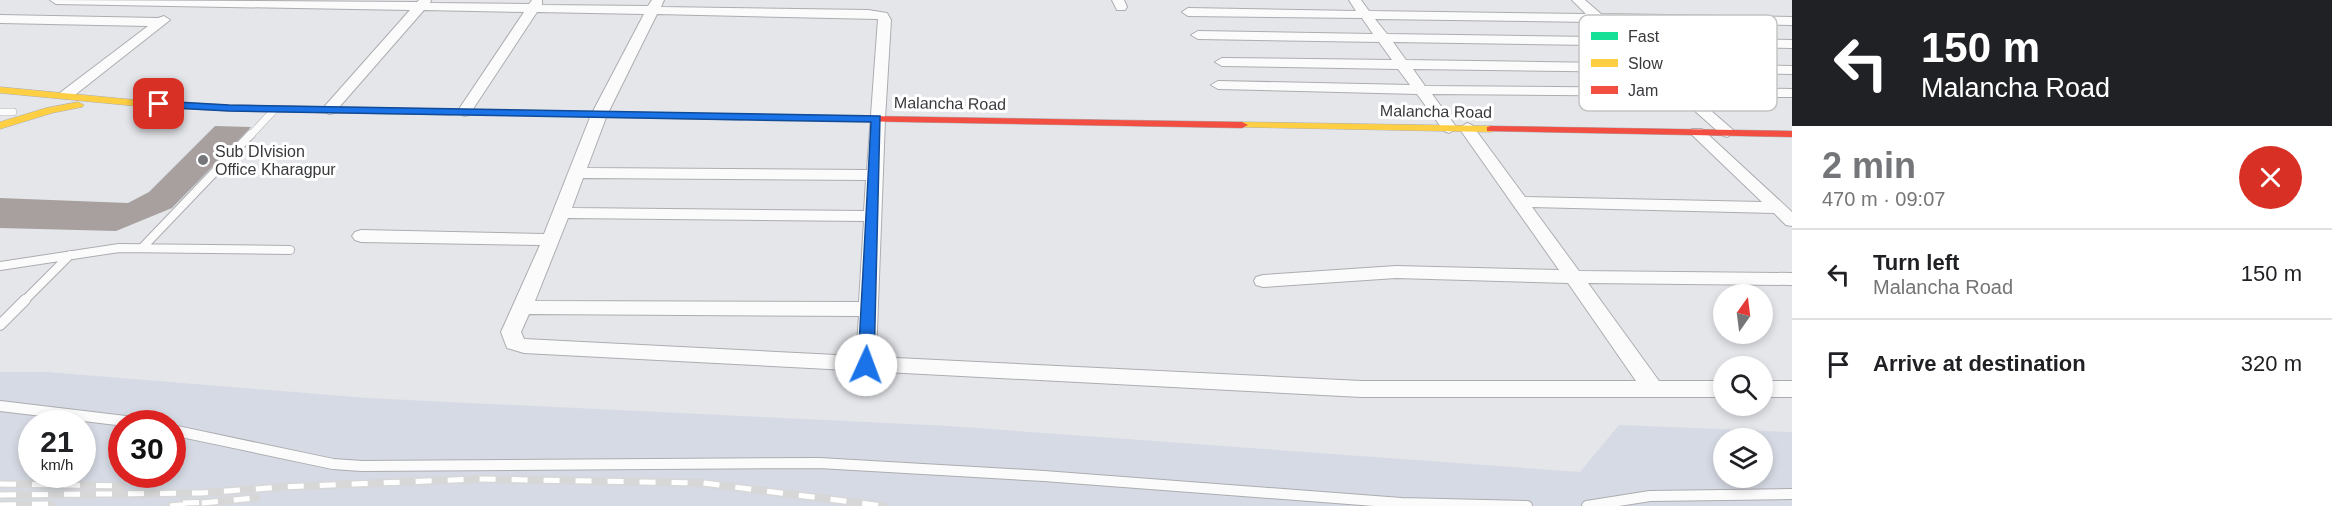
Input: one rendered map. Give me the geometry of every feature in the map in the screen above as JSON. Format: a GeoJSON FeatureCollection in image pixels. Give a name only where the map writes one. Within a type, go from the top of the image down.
{"type":"FeatureCollection","features":[{"type":"Feature","properties":{"kind":"main road","name":"Malancha Road"},"geometry":{"type":"LineString","coordinates":[[0,90],[110,100],[275,109],[1792,134]]}},
{"type":"Feature","properties":{"kind":"main road"},"geometry":{"type":"LineString","coordinates":[[0,124],[7,112],[39,93]]}},
{"type":"Feature","properties":{"kind":"main road"},"geometry":{"type":"LineString","coordinates":[[0,124],[50,110],[110,100]]}},
{"type":"Feature","properties":{"kind":"street"},"geometry":{"type":"LineString","coordinates":[[56,0],[655,5],[882,16],[885,20],[876,119],[866,365]]}},
{"type":"Feature","properties":{"kind":"street"},"geometry":{"type":"LineString","coordinates":[[1355,0],[1449,128]]}},
{"type":"Feature","properties":{"kind":"street"},"geometry":{"type":"LineString","coordinates":[[1578,0],[1595,15]]}},
{"type":"Feature","properties":{"kind":"street"},"geometry":{"type":"LineString","coordinates":[[66,95],[188,1]]}},
{"type":"Feature","properties":{"kind":"street"},"geometry":{"type":"LineString","coordinates":[[329,110],[424,3]]}},
{"type":"Feature","properties":{"kind":"street"},"geometry":{"type":"LineString","coordinates":[[464,112],[535,4]]}},
{"type":"Feature","properties":{"kind":"street"},"geometry":{"type":"LineString","coordinates":[[655,5],[599,115],[562,213],[511,332],[514,343],[524,346],[866,365],[1361,389],[1713,389]]}},
{"type":"Feature","properties":{"kind":"street"},"geometry":{"type":"LineString","coordinates":[[1188,12],[1579,17]]}},
{"type":"Feature","properties":{"kind":"street"},"geometry":{"type":"LineString","coordinates":[[0,19],[161,22]]}},
{"type":"Feature","properties":{"kind":"street"},"geometry":{"type":"LineString","coordinates":[[1777,21],[1792,21]]}},
{"type":"Feature","properties":{"kind":"street"},"geometry":{"type":"LineString","coordinates":[[1198,35],[1579,41]]}},
{"type":"Feature","properties":{"kind":"street"},"geometry":{"type":"LineString","coordinates":[[1777,44],[1792,44]]}},
{"type":"Feature","properties":{"kind":"street"},"geometry":{"type":"LineString","coordinates":[[1222,62],[1579,66]]}},
{"type":"Feature","properties":{"kind":"street"},"geometry":{"type":"LineString","coordinates":[[1777,70],[1792,70]]}},
{"type":"Feature","properties":{"kind":"street"},"geometry":{"type":"LineString","coordinates":[[1218,85],[1579,91]]}},
{"type":"Feature","properties":{"kind":"street"},"geometry":{"type":"LineString","coordinates":[[1777,93],[1792,93]]}},
{"type":"Feature","properties":{"kind":"street"},"geometry":{"type":"LineString","coordinates":[[1703,111],[1727,132]]}},
{"type":"Feature","properties":{"kind":"street"},"geometry":{"type":"LineString","coordinates":[[1467,128],[1653,389]]}},
{"type":"Feature","properties":{"kind":"street"},"geometry":{"type":"LineString","coordinates":[[1697,132],[1788,217]]}},
{"type":"Feature","properties":{"kind":"street"},"geometry":{"type":"LineString","coordinates":[[577,173],[874,175]]}},
{"type":"Feature","properties":{"kind":"street"},"geometry":{"type":"LineString","coordinates":[[1520,202],[1788,217]]}},
{"type":"Feature","properties":{"kind":"street"},"geometry":{"type":"LineString","coordinates":[[562,213],[872,216]]}},
{"type":"Feature","properties":{"kind":"street"},"geometry":{"type":"LineString","coordinates":[[361,236],[551,240]]}},
{"type":"Feature","properties":{"kind":"street"},"geometry":{"type":"LineString","coordinates":[[1263,280],[1396,272],[1573,277],[1792,279]]}},
{"type":"Feature","properties":{"kind":"street"},"geometry":{"type":"LineString","coordinates":[[523,307],[868,309]]}},
{"type":"Feature","properties":{"kind":"street"},"geometry":{"type":"LineString","coordinates":[[1773,389],[1792,389]]}},
{"type":"Feature","properties":{"kind":"lane"},"geometry":{"type":"LineString","coordinates":[[142,248],[275,109]]}},
{"type":"Feature","properties":{"kind":"lane"},"geometry":{"type":"LineString","coordinates":[[0,266],[119,248],[290,250]]}},
{"type":"Feature","properties":{"kind":"lane"},"geometry":{"type":"LineString","coordinates":[[0,325],[70,255]]}},
{"type":"Feature","properties":{"kind":"lane"},"geometry":{"type":"LineString","coordinates":[[0,406],[108,418]]}},
{"type":"Feature","properties":{"kind":"lane"},"geometry":{"type":"LineString","coordinates":[[186,433],[333,464],[362,466],[819,463],[1044,476],[1401,503],[1527,506]]}},
{"type":"Feature","properties":{"kind":"lane"},"geometry":{"type":"LineString","coordinates":[[1587,506],[1650,496],[1792,494]]}},
{"type":"Feature","properties":{"kind":"shaded area"},"geometry":{"type":"Polygon","coordinates":[[[0,372],[47,372],[367,398],[949,426],[1580,472],[1619,425],[1713,429],[1713,488],[1773,488],[1773,431],[1792,432],[1792,506],[0,506],[0,372]]]}},
{"type":"Feature","properties":{"kind":"building","name":"Sub DIvision Office Kharagpur"},"geometry":{"type":"Polygon","coordinates":[[[215,126],[251,127],[172,208],[116,231],[0,228],[0,198],[128,203],[149,192],[215,126]]]}},
{"type":"Feature","properties":{"kind":"railway"},"geometry":{"type":"LineString","coordinates":[[0,495],[201,493],[281,487],[477,479],[703,483],[883,506]]}},
{"type":"Feature","properties":{"kind":"railway"},"geometry":{"type":"LineString","coordinates":[[0,484],[108,486]]}},
{"type":"Feature","properties":{"kind":"railway"},"geometry":{"type":"LineString","coordinates":[[170,506],[256,498]]}},
{"type":"Feature","properties":{"kind":"railway"},"geometry":{"type":"LineString","coordinates":[[183,503],[212,502]]}},
{"type":"Feature","properties":{"kind":"railway"},"geometry":{"type":"LineString","coordinates":[[0,505],[51,504]]}},
{"type":"Feature","properties":{"kind":"traffic: fast"},"geometry":{"type":"LineString","coordinates":[[452,112],[742,117]]}},
{"type":"Feature","properties":{"kind":"traffic: slow"},"geometry":{"type":"LineString","coordinates":[[0,90],[136,103],[229,108],[452,112]]}},
{"type":"Feature","properties":{"kind":"traffic: slow"},"geometry":{"type":"LineString","coordinates":[[0,126],[50,110],[78,105]]}},
{"type":"Feature","properties":{"kind":"traffic: slow"},"geometry":{"type":"LineString","coordinates":[[1242,125],[1491,129]]}},
{"type":"Feature","properties":{"kind":"traffic: jam"},"geometry":{"type":"LineString","coordinates":[[742,117],[1242,125]]}},
{"type":"Feature","properties":{"kind":"traffic: jam"},"geometry":{"type":"LineString","coordinates":[[1491,129],[1792,134]]}},
{"type":"Feature","properties":{"kind":"place","name":"Sub DIvision Office Kharagpur"},"geometry":{"type":"Point","coordinates":[203,160]}},
{"type":"Feature","properties":{"kind":"route"},"geometry":{"type":"LineString","coordinates":[[159,104],[229,108],[876,119],[866,365]]}}]}
